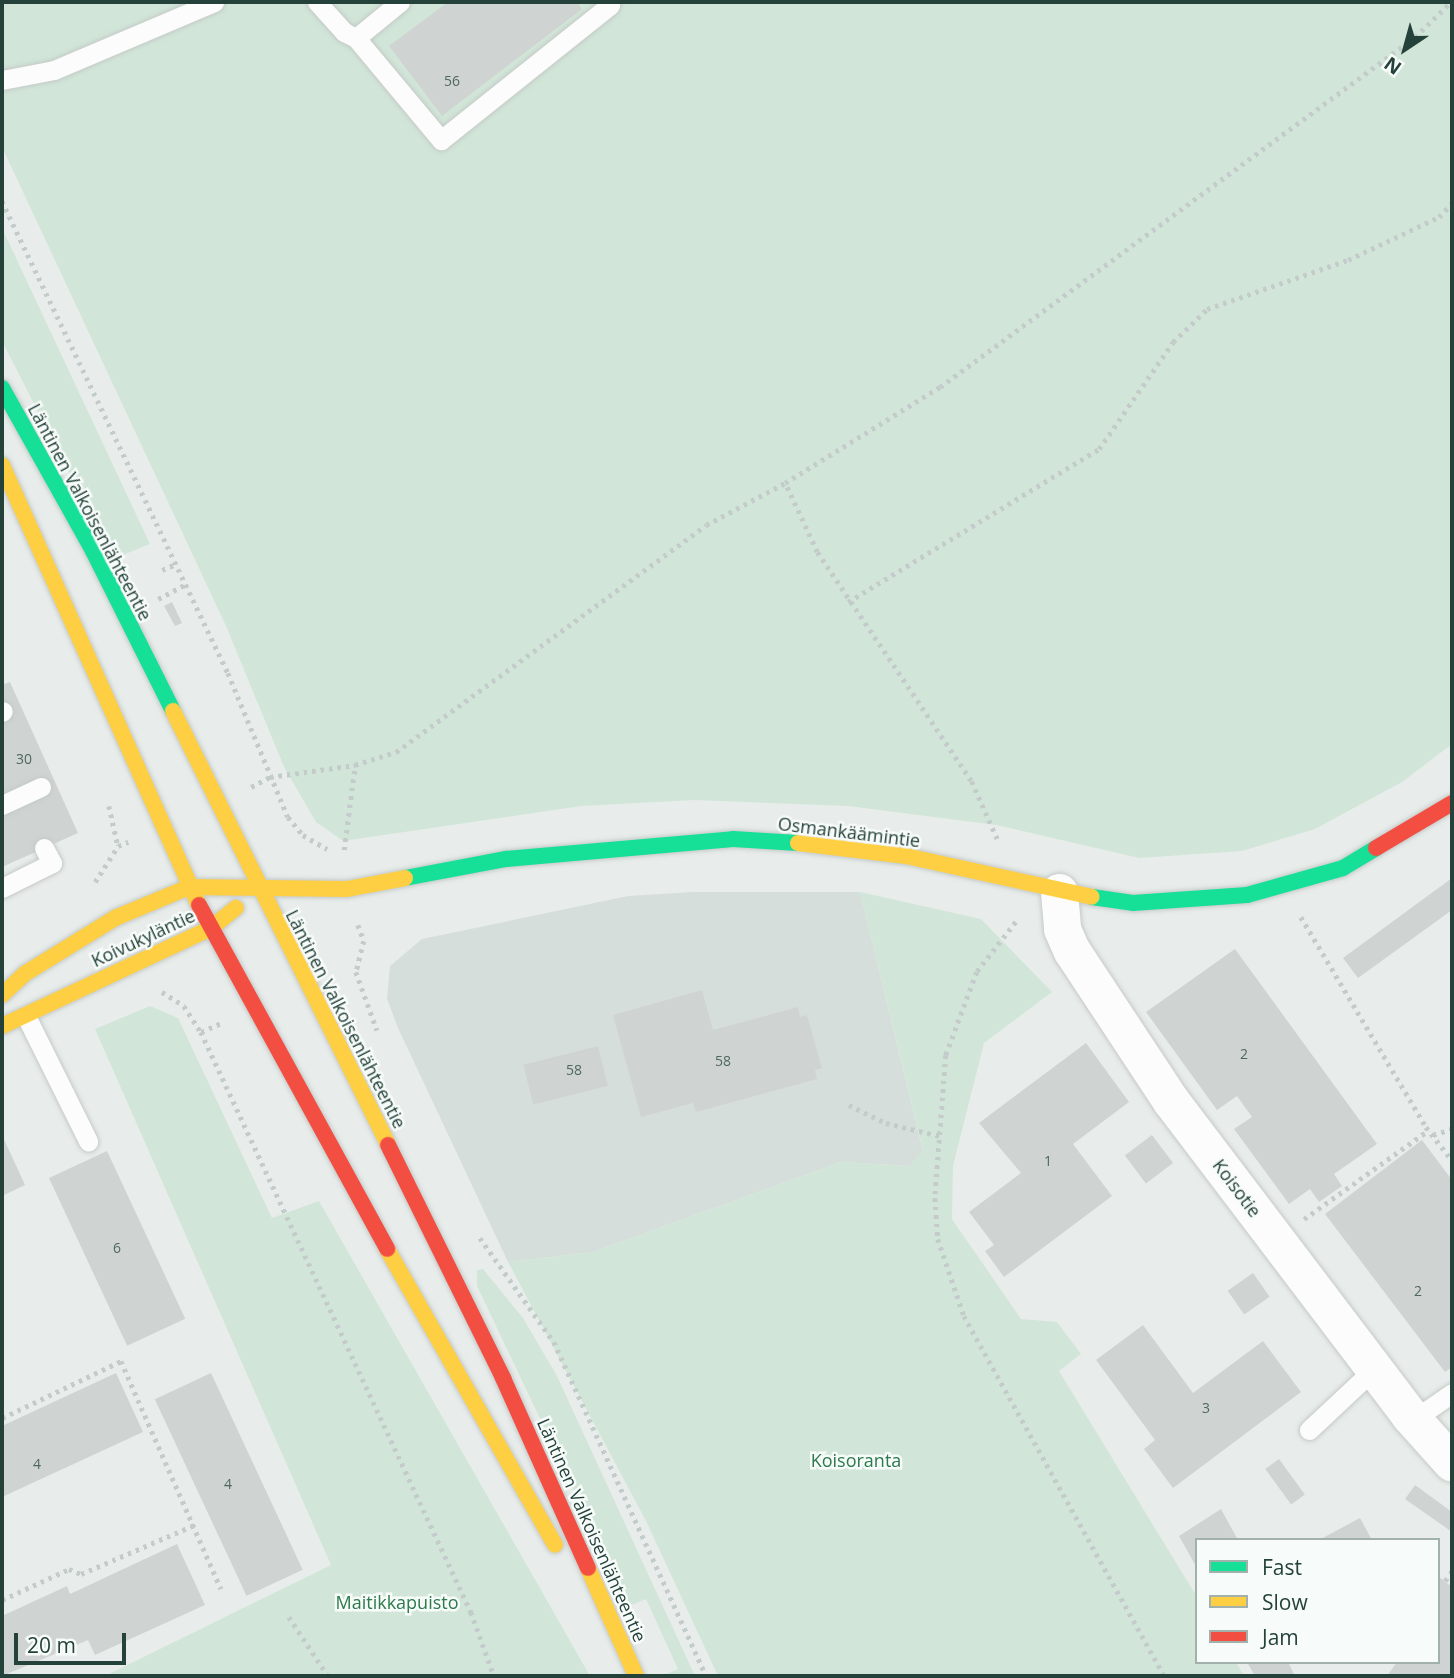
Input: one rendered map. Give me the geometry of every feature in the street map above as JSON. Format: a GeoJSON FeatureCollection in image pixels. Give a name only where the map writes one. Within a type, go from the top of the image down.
{"type":"FeatureCollection","features":[{"type":"Feature","properties":{"kind":"main road","name":"Läntinen Valkoisenlähteentie"},"geometry":{"type":"LineString","coordinates":[[2,388],[93,551],[503,1378],[635,1676]]}},
{"type":"Feature","properties":{"kind":"main road","name":"Läntinen Valkoisenlähteentie"},"geometry":{"type":"LineString","coordinates":[[2,465],[189,887],[487,1431],[635,1676]]}},
{"type":"Feature","properties":{"kind":"main road","name":"Osmankäämintie"},"geometry":{"type":"LineString","coordinates":[[260,889],[347,889],[506,859],[733,839],[823,844],[905,856],[1059,892],[1133,903],[1195,902],[1247,895],[1343,868],[1452,803]]}},
{"type":"Feature","properties":{"kind":"main road","name":"Koivukyläntie"},"geometry":{"type":"LineString","coordinates":[[2,995],[26,973],[115,918],[189,887],[260,889]]}},
{"type":"Feature","properties":{"kind":"main road","name":"Koivukyläntie"},"geometry":{"type":"LineString","coordinates":[[2,1026],[211,928],[260,889]]}},
{"type":"Feature","properties":{"kind":"street","name":"Koisotie"},"geometry":{"type":"LineString","coordinates":[[1059,892],[1062,929],[1072,951],[1171,1101],[1413,1420],[1452,1463]]}},
{"type":"Feature","properties":{"kind":"lane"},"geometry":{"type":"LineString","coordinates":[[2,80],[54,70],[214,2]]}},
{"type":"Feature","properties":{"kind":"lane"},"geometry":{"type":"LineString","coordinates":[[317,2],[344,32],[356,38],[441,140],[610,5],[607,2]]}},
{"type":"Feature","properties":{"kind":"lane"},"geometry":{"type":"LineString","coordinates":[[356,38],[400,2]]}},
{"type":"Feature","properties":{"kind":"lane"},"geometry":{"type":"LineString","coordinates":[[2,804],[41,787]]}},
{"type":"Feature","properties":{"kind":"lane"},"geometry":{"type":"LineString","coordinates":[[2,888],[52,863],[44,848]]}},
{"type":"Feature","properties":{"kind":"lane"},"geometry":{"type":"LineString","coordinates":[[26,1016],[88,1141]]}},
{"type":"Feature","properties":{"kind":"lane"},"geometry":{"type":"LineString","coordinates":[[1309,1430],[1374,1369]]}},
{"type":"Feature","properties":{"kind":"lane"},"geometry":{"type":"LineString","coordinates":[[1413,1420],[1452,1393]]}},
{"type":"Feature","properties":{"kind":"path"},"geometry":{"type":"LineString","coordinates":[[270,777],[355,765],[396,751],[706,525],[785,483],[940,387],[1415,37],[1451,2]]}},
{"type":"Feature","properties":{"kind":"path"},"geometry":{"type":"LineString","coordinates":[[2,201],[228,673],[270,777],[296,829],[336,853],[364,941],[356,972],[379,1038]]}},
{"type":"Feature","properties":{"kind":"path"},"geometry":{"type":"LineString","coordinates":[[848,602],[1099,449],[1173,342],[1207,309],[1348,260],[1439,217],[1452,203]]}},
{"type":"Feature","properties":{"kind":"path"},"geometry":{"type":"LineString","coordinates":[[785,483],[817,552],[848,602],[971,781],[997,839],[1010,842]]}},
{"type":"Feature","properties":{"kind":"path"},"geometry":{"type":"LineString","coordinates":[[162,570],[174,565]]}},
{"type":"Feature","properties":{"kind":"path"},"geometry":{"type":"LineString","coordinates":[[344,850],[355,765]]}},
{"type":"Feature","properties":{"kind":"path"},"geometry":{"type":"LineString","coordinates":[[1297,911],[1431,1132],[1452,1160]]}},
{"type":"Feature","properties":{"kind":"path"},"geometry":{"type":"LineString","coordinates":[[1016,921],[977,972],[960,1011],[946,1055],[935,1198],[938,1239],[964,1316],[1164,1676]]}},
{"type":"Feature","properties":{"kind":"path"},"geometry":{"type":"LineString","coordinates":[[201,1032],[471,1612],[494,1676]]}},
{"type":"Feature","properties":{"kind":"path"},"geometry":{"type":"LineString","coordinates":[[849,1105],[886,1123],[940,1136]]}},
{"type":"Feature","properties":{"kind":"path"},"geometry":{"type":"LineString","coordinates":[[1275,1239],[1431,1132],[1452,1129]]}},
{"type":"Feature","properties":{"kind":"path"},"geometry":{"type":"LineString","coordinates":[[474,1228],[498,1268],[554,1342],[706,1676]]}},
{"type":"Feature","properties":{"kind":"path"},"geometry":{"type":"LineString","coordinates":[[2,1418],[121,1361],[221,1589]]}},
{"type":"Feature","properties":{"kind":"path"},"geometry":{"type":"LineString","coordinates":[[2,1600],[69,1569],[81,1574],[194,1525]]}},
{"type":"Feature","properties":{"kind":"path"},"geometry":{"type":"LineString","coordinates":[[1445,1581],[1452,1571]]}},
{"type":"Feature","properties":{"kind":"path"},"geometry":{"type":"LineString","coordinates":[[289,1617],[328,1676]]}},
{"type":"Feature","properties":{"kind":"shaded area"},"geometry":{"type":"Polygon","coordinates":[[[693,892],[860,892],[923,1151],[910,1166],[841,1162],[593,1252],[508,1262],[398,1028],[387,999],[390,966],[422,939],[628,896],[693,892]]]}},
{"type":"Feature","properties":{"kind":"green space"},"geometry":{"type":"Polygon","coordinates":[[[2,2],[1452,2],[1452,744],[1402,782],[1315,829],[1242,851],[1139,858],[996,825],[848,806],[695,800],[581,806],[343,841],[316,822],[284,767],[226,626],[2,147],[2,2]]]}},
{"type":"Feature","properties":{"kind":"green space"},"geometry":{"type":"Polygon","coordinates":[[[2,228],[150,544],[113,559],[2,341],[2,228]]]}},
{"type":"Feature","properties":{"kind":"green space","name":"Koisoranta"},"geometry":{"type":"Polygon","coordinates":[[[860,892],[981,919],[1052,992],[984,1043],[953,1166],[952,1219],[1021,1319],[1057,1322],[1081,1354],[1059,1371],[1195,1594],[1195,1664],[1237,1664],[1244,1676],[718,1676],[646,1521],[508,1262],[593,1252],[841,1162],[910,1166],[923,1150],[860,892]]]}},
{"type":"Feature","properties":{"kind":"green space","name":"Maitikkapuisto"},"geometry":{"type":"Polygon","coordinates":[[[150,1006],[178,1018],[272,1218],[319,1201],[590,1676],[105,1676],[331,1565],[95,1029],[150,1006]]]}},
{"type":"Feature","properties":{"kind":"green space"},"geometry":{"type":"Polygon","coordinates":[[[483,1269],[523,1318],[557,1376],[695,1676],[662,1676],[678,1669],[646,1599],[629,1606],[477,1286],[477,1270],[483,1269]]]}},
{"type":"Feature","properties":{"kind":"building"},"geometry":{"type":"Polygon","coordinates":[[[448,2],[577,2],[582,9],[442,116],[389,46],[448,2]]]}},
{"type":"Feature","properties":{"kind":"building"},"geometry":{"type":"Polygon","coordinates":[[[172,602],[182,623],[175,626],[164,606],[172,602]]]}},
{"type":"Feature","properties":{"kind":"building"},"geometry":{"type":"Polygon","coordinates":[[[10,682],[78,833],[2,867],[2,685],[10,682]]]}},
{"type":"Feature","properties":{"kind":"building"},"geometry":{"type":"Polygon","coordinates":[[[1452,878],[1452,910],[1358,978],[1343,958],[1452,878]]]}},
{"type":"Feature","properties":{"kind":"building"},"geometry":{"type":"Polygon","coordinates":[[[1235,949],[1377,1144],[1334,1174],[1342,1186],[1319,1202],[1310,1189],[1289,1204],[1234,1129],[1252,1117],[1237,1096],[1217,1110],[1146,1012],[1235,949]]]}},
{"type":"Feature","properties":{"kind":"building"},"geometry":{"type":"Polygon","coordinates":[[[702,990],[713,1030],[798,1007],[800,1017],[807,1015],[822,1068],[815,1070],[817,1079],[696,1112],[693,1103],[641,1117],[613,1015],[702,990]]]}},
{"type":"Feature","properties":{"kind":"building"},"geometry":{"type":"Polygon","coordinates":[[[1086,1043],[1129,1102],[1073,1144],[1112,1196],[1004,1277],[985,1251],[994,1245],[969,1212],[1021,1173],[979,1123],[1086,1043]]]}},
{"type":"Feature","properties":{"kind":"building"},"geometry":{"type":"Polygon","coordinates":[[[598,1046],[608,1086],[533,1104],[523,1065],[598,1046]]]}},
{"type":"Feature","properties":{"kind":"building"},"geometry":{"type":"Polygon","coordinates":[[[2,1135],[25,1185],[2,1196],[2,1135]]]}},
{"type":"Feature","properties":{"kind":"building"},"geometry":{"type":"Polygon","coordinates":[[[1152,1135],[1173,1163],[1146,1183],[1125,1155],[1152,1135]]]}},
{"type":"Feature","properties":{"kind":"building"},"geometry":{"type":"Polygon","coordinates":[[[1422,1140],[1452,1180],[1452,1367],[1445,1372],[1325,1214],[1422,1140]]]}},
{"type":"Feature","properties":{"kind":"building"},"geometry":{"type":"Polygon","coordinates":[[[107,1151],[185,1319],[127,1346],[49,1178],[107,1151]]]}},
{"type":"Feature","properties":{"kind":"building"},"geometry":{"type":"Polygon","coordinates":[[[1253,1273],[1270,1297],[1244,1315],[1228,1291],[1253,1273]]]}},
{"type":"Feature","properties":{"kind":"building"},"geometry":{"type":"Polygon","coordinates":[[[1143,1325],[1193,1393],[1263,1341],[1301,1392],[1173,1488],[1144,1449],[1155,1440],[1096,1360],[1143,1325]]]}},
{"type":"Feature","properties":{"kind":"building"},"geometry":{"type":"Polygon","coordinates":[[[116,1373],[143,1432],[2,1497],[2,1426],[116,1373]]]}},
{"type":"Feature","properties":{"kind":"building"},"geometry":{"type":"Polygon","coordinates":[[[211,1373],[303,1570],[247,1596],[155,1399],[211,1373]]]}},
{"type":"Feature","properties":{"kind":"building"},"geometry":{"type":"Polygon","coordinates":[[[1279,1459],[1305,1495],[1291,1505],[1265,1469],[1279,1459]]]}},
{"type":"Feature","properties":{"kind":"building"},"geometry":{"type":"Polygon","coordinates":[[[1415,1485],[1452,1512],[1452,1532],[1405,1499],[1415,1485]]]}},
{"type":"Feature","properties":{"kind":"building"},"geometry":{"type":"Polygon","coordinates":[[[1221,1509],[1237,1538],[1195,1538],[1195,1564],[1179,1536],[1221,1509]]]}},
{"type":"Feature","properties":{"kind":"building"},"geometry":{"type":"Polygon","coordinates":[[[1360,1518],[1371,1538],[1323,1538],[1360,1518]]]}},
{"type":"Feature","properties":{"kind":"building"},"geometry":{"type":"Polygon","coordinates":[[[177,1544],[205,1605],[95,1655],[88,1640],[2,1676],[2,1616],[67,1586],[70,1594],[177,1544]]]}},
{"type":"Feature","properties":{"kind":"building"},"geometry":{"type":"Polygon","coordinates":[[[1440,1578],[1452,1587],[1452,1676],[1387,1676],[1396,1664],[1440,1664],[1440,1578]]]}},
{"type":"Feature","properties":{"kind":"building"},"geometry":{"type":"Polygon","coordinates":[[[1248,1664],[1289,1664],[1295,1676],[1255,1676],[1248,1664]]]}},
{"type":"Feature","properties":{"kind":"traffic: fast"},"geometry":{"type":"LineString","coordinates":[[2,388],[93,551],[173,711]]}},
{"type":"Feature","properties":{"kind":"traffic: fast"},"geometry":{"type":"LineString","coordinates":[[405,878],[506,859],[733,839],[798,843]]}},
{"type":"Feature","properties":{"kind":"traffic: fast"},"geometry":{"type":"LineString","coordinates":[[1092,897],[1133,903],[1247,895],[1343,868],[1376,848]]}},
{"type":"Feature","properties":{"kind":"traffic: slow"},"geometry":{"type":"LineString","coordinates":[[2,465],[199,905]]}},
{"type":"Feature","properties":{"kind":"traffic: slow"},"geometry":{"type":"LineString","coordinates":[[173,711],[388,1145]]}},
{"type":"Feature","properties":{"kind":"traffic: slow"},"geometry":{"type":"LineString","coordinates":[[798,843],[906,856],[1092,897]]}},
{"type":"Feature","properties":{"kind":"traffic: slow"},"geometry":{"type":"LineString","coordinates":[[2,995],[26,973],[115,918],[189,887],[347,889],[405,878]]}},
{"type":"Feature","properties":{"kind":"traffic: slow"},"geometry":{"type":"LineString","coordinates":[[2,1026],[211,928],[236,908]]}},
{"type":"Feature","properties":{"kind":"traffic: slow"},"geometry":{"type":"LineString","coordinates":[[387,1249],[555,1545]]}},
{"type":"Feature","properties":{"kind":"traffic: slow"},"geometry":{"type":"LineString","coordinates":[[588,1568],[636,1676]]}},
{"type":"Feature","properties":{"kind":"traffic: jam"},"geometry":{"type":"LineString","coordinates":[[1376,848],[1452,803]]}},
{"type":"Feature","properties":{"kind":"traffic: jam"},"geometry":{"type":"LineString","coordinates":[[199,905],[387,1249]]}},
{"type":"Feature","properties":{"kind":"traffic: jam"},"geometry":{"type":"LineString","coordinates":[[388,1145],[503,1378],[588,1568]]}}]}
